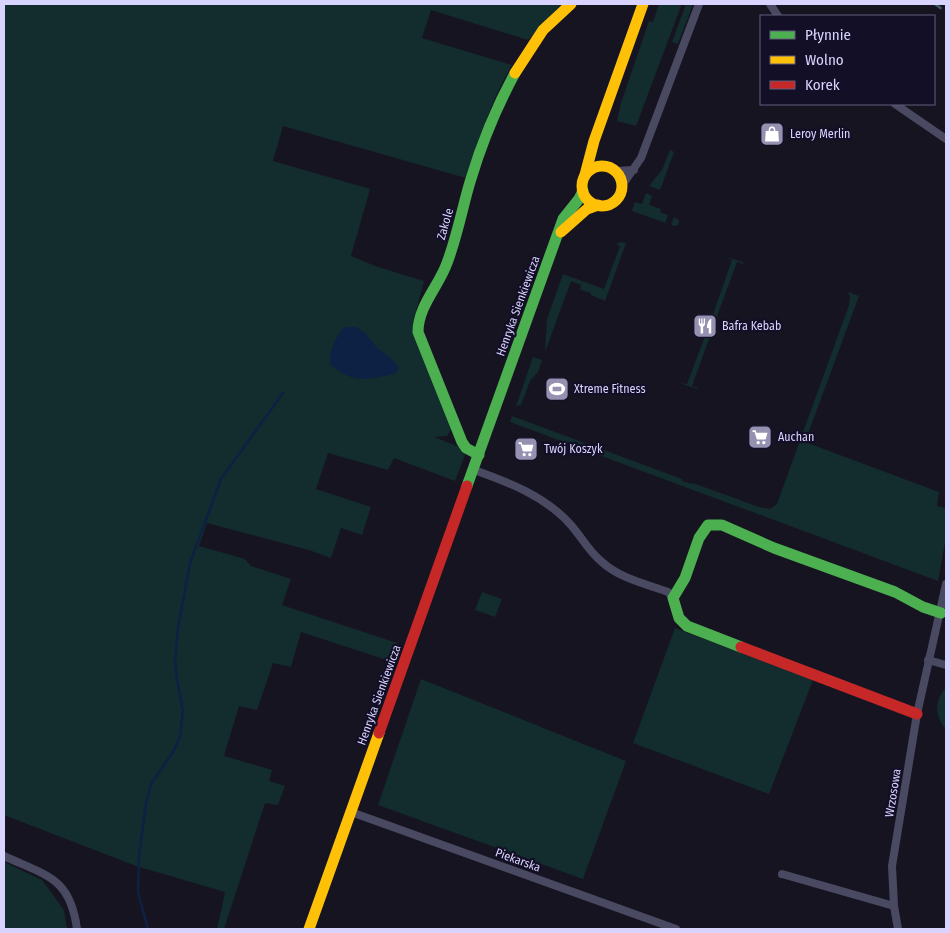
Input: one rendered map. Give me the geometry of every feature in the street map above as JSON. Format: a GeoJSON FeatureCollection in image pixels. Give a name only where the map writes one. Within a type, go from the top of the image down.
{"type":"FeatureCollection","features":[{"type":"Feature","properties":{"kind":"main road","name":"Zakole"},"geometry":{"type":"LineString","coordinates":[[479,456],[466,448],[462,442],[418,332],[417,324],[423,308],[438,284],[446,266],[479,155],[506,89],[544,29],[570,4]]}},
{"type":"Feature","properties":{"kind":"main road"},"geometry":{"type":"LineString","coordinates":[[592,149],[604,166],[615,171],[620,178],[622,187],[619,195],[614,202],[606,205],[590,202],[583,191],[582,182],[592,149],[643,4]]}},
{"type":"Feature","properties":{"kind":"main road"},"geometry":{"type":"LineString","coordinates":[[585,174],[595,167],[604,166]]}},
{"type":"Feature","properties":{"kind":"main road","name":"Henryka Sienkiewicza"},"geometry":{"type":"LineString","coordinates":[[309,929],[563,219],[583,191]]}},
{"type":"Feature","properties":{"kind":"main road","name":"Henryka Sienkiewicza"},"geometry":{"type":"LineString","coordinates":[[558,236],[587,208],[598,205]]}},
{"type":"Feature","properties":{"kind":"main road"},"geometry":{"type":"LineString","coordinates":[[917,714],[687,626],[679,618],[674,598],[685,578],[698,538],[708,525],[722,525],[774,548],[895,592],[923,608],[941,613]]}},
{"type":"Feature","properties":{"kind":"street"},"geometry":{"type":"LineString","coordinates":[[622,187],[641,158],[699,4]]}},
{"type":"Feature","properties":{"kind":"street"},"geometry":{"type":"LineString","coordinates":[[770,4],[777,15]]}},
{"type":"Feature","properties":{"kind":"street"},"geometry":{"type":"LineString","coordinates":[[897,105],[946,139]]}},
{"type":"Feature","properties":{"kind":"street"},"geometry":{"type":"LineString","coordinates":[[615,171],[634,170]]}},
{"type":"Feature","properties":{"kind":"street"},"geometry":{"type":"LineString","coordinates":[[474,470],[516,486],[554,509],[569,523],[601,562],[619,573],[668,592],[674,598]]}},
{"type":"Feature","properties":{"kind":"street","name":"Wrzosowa"},"geometry":{"type":"LineString","coordinates":[[898,929],[894,906],[892,866],[917,714],[946,584]]}},
{"type":"Feature","properties":{"kind":"street"},"geometry":{"type":"LineString","coordinates":[[928,660],[946,665]]}},
{"type":"Feature","properties":{"kind":"street","name":"Piekarska"},"geometry":{"type":"LineString","coordinates":[[351,812],[676,929]]}},
{"type":"Feature","properties":{"kind":"street"},"geometry":{"type":"LineString","coordinates":[[4,856],[49,876],[58,884],[72,901],[77,929]]}},
{"type":"Feature","properties":{"kind":"street"},"geometry":{"type":"LineString","coordinates":[[782,874],[894,906]]}},
{"type":"Feature","properties":{"kind":"green space"},"geometry":{"type":"Polygon","coordinates":[[[4,4],[556,4],[562,6],[528,40],[431,10],[422,38],[512,65],[492,106],[466,178],[283,126],[273,161],[370,189],[351,256],[378,267],[424,281],[413,323],[452,428],[447,436],[434,437],[467,450],[455,481],[394,458],[388,470],[328,453],[316,489],[371,507],[362,535],[341,528],[331,558],[309,550],[207,523],[199,546],[245,559],[251,566],[291,579],[282,605],[397,643],[390,661],[301,632],[291,667],[273,663],[257,710],[239,706],[224,756],[272,770],[269,781],[285,786],[278,805],[265,803],[224,929],[217,929],[225,892],[136,866],[4,815],[4,4]]]}},
{"type":"Feature","properties":{"kind":"green space"},"geometry":{"type":"Polygon","coordinates":[[[659,4],[677,4],[681,6],[636,126],[617,121],[621,103],[649,21],[653,22],[659,4]]]}},
{"type":"Feature","properties":{"kind":"green space"},"geometry":{"type":"Polygon","coordinates":[[[686,4],[693,4],[678,44],[672,42],[686,4]]]}},
{"type":"Feature","properties":{"kind":"green space"},"geometry":{"type":"Polygon","coordinates":[[[670,150],[674,152],[660,190],[649,186],[662,170],[670,150]]]}},
{"type":"Feature","properties":{"kind":"green space"},"geometry":{"type":"Polygon","coordinates":[[[646,193],[652,196],[649,205],[661,209],[660,212],[668,215],[665,223],[632,211],[635,202],[642,204],[646,193]]]}},
{"type":"Feature","properties":{"kind":"green space"},"geometry":{"type":"Polygon","coordinates":[[[674,217],[679,220],[678,225],[671,225],[674,217]]]}},
{"type":"Feature","properties":{"kind":"green space"},"geometry":{"type":"Polygon","coordinates":[[[626,243],[605,301],[591,295],[591,293],[580,291],[581,285],[571,281],[545,352],[547,319],[563,274],[604,289],[620,246],[616,244],[626,243]]]}},
{"type":"Feature","properties":{"kind":"green space"},"geometry":{"type":"Polygon","coordinates":[[[726,257],[743,262],[743,264],[737,262],[715,322],[711,320],[732,260],[726,257]]]}},
{"type":"Feature","properties":{"kind":"green space"},"geometry":{"type":"Polygon","coordinates":[[[848,292],[859,296],[805,442],[939,492],[937,506],[946,508],[946,537],[938,581],[510,422],[512,416],[682,479],[682,481],[770,509],[777,504],[849,305],[850,297],[848,292]]]}},
{"type":"Feature","properties":{"kind":"green space"},"geometry":{"type":"Polygon","coordinates":[[[710,323],[714,325],[692,386],[697,389],[680,383],[687,384],[710,323]]]}},
{"type":"Feature","properties":{"kind":"green space"},"geometry":{"type":"Polygon","coordinates":[[[533,357],[542,360],[538,372],[530,381],[521,405],[516,406],[533,357]]]}},
{"type":"Feature","properties":{"kind":"green space"},"geometry":{"type":"Polygon","coordinates":[[[482,592],[502,599],[495,617],[475,610],[482,592]]]}},
{"type":"Feature","properties":{"kind":"green space"},"geometry":{"type":"Polygon","coordinates":[[[675,628],[813,680],[769,794],[633,743],[675,628]]]}},
{"type":"Feature","properties":{"kind":"green space"},"geometry":{"type":"Polygon","coordinates":[[[421,679],[626,761],[583,879],[378,805],[421,679]]]}},
{"type":"Feature","properties":{"kind":"green space"},"geometry":{"type":"Polygon","coordinates":[[[946,687],[946,727],[944,727],[937,712],[937,707],[942,692],[946,687]]]}},
{"type":"Feature","properties":{"kind":"green space"},"geometry":{"type":"Polygon","coordinates":[[[4,862],[42,880],[64,910],[67,929],[4,929],[4,862]]]}},
{"type":"Feature","properties":{"kind":"water"},"geometry":{"type":"Polygon","coordinates":[[[344,327],[356,327],[366,334],[377,348],[394,361],[399,368],[395,374],[368,379],[354,378],[339,371],[330,364],[334,344],[344,327]]]}},
{"type":"Feature","properties":{"kind":"waterway"},"geometry":{"type":"LineString","coordinates":[[148,929],[138,892],[139,856],[146,803],[151,784],[173,752],[180,737],[183,711],[175,662],[178,628],[190,563],[221,479],[283,393]]}},
{"type":"Feature","properties":{"kind":"railway"},"geometry":{"type":"LineString","coordinates":[[935,4],[946,12]]}},
{"type":"Feature","properties":{"kind":"traffic: fast"},"geometry":{"type":"LineString","coordinates":[[479,455],[466,448],[462,442],[418,332],[421,313],[451,253],[470,182],[484,140],[515,73]]}},
{"type":"Feature","properties":{"kind":"traffic: fast"},"geometry":{"type":"LineString","coordinates":[[467,486],[563,219],[583,191]]}},
{"type":"Feature","properties":{"kind":"traffic: fast"},"geometry":{"type":"LineString","coordinates":[[741,647],[687,626],[679,618],[673,598],[685,578],[699,538],[708,525],[722,525],[774,548],[895,592],[923,607],[941,613]]}},
{"type":"Feature","properties":{"kind":"traffic: slow"},"geometry":{"type":"LineString","coordinates":[[515,73],[543,30],[571,4]]}},
{"type":"Feature","properties":{"kind":"traffic: slow"},"geometry":{"type":"LineString","coordinates":[[585,175],[594,141],[643,4]]}},
{"type":"Feature","properties":{"kind":"traffic: slow"},"geometry":{"type":"LineString","coordinates":[[602,166],[616,172],[622,186],[616,200],[602,206],[588,200],[582,186],[588,172],[602,166]]}},
{"type":"Feature","properties":{"kind":"traffic: slow"},"geometry":{"type":"LineString","coordinates":[[561,232],[587,209],[598,205]]}},
{"type":"Feature","properties":{"kind":"traffic: slow"},"geometry":{"type":"LineString","coordinates":[[309,929],[379,733]]}},
{"type":"Feature","properties":{"kind":"traffic: jam"},"geometry":{"type":"LineString","coordinates":[[379,733],[467,486]]}},
{"type":"Feature","properties":{"kind":"traffic: jam"},"geometry":{"type":"LineString","coordinates":[[741,647],[917,714]]}},
{"type":"Feature","properties":{"kind":"place","name":"Leroy Merlin"},"geometry":{"type":"Point","coordinates":[772,134]}},
{"type":"Feature","properties":{"kind":"place","name":"Bafra Kebab"},"geometry":{"type":"Point","coordinates":[705,326]}},
{"type":"Feature","properties":{"kind":"place","name":"Xtreme Fitness"},"geometry":{"type":"Point","coordinates":[557,389]}},
{"type":"Feature","properties":{"kind":"place","name":"Auchan"},"geometry":{"type":"Point","coordinates":[760,437]}},
{"type":"Feature","properties":{"kind":"place","name":"Twój Koszyk"},"geometry":{"type":"Point","coordinates":[526,449]}}]}
